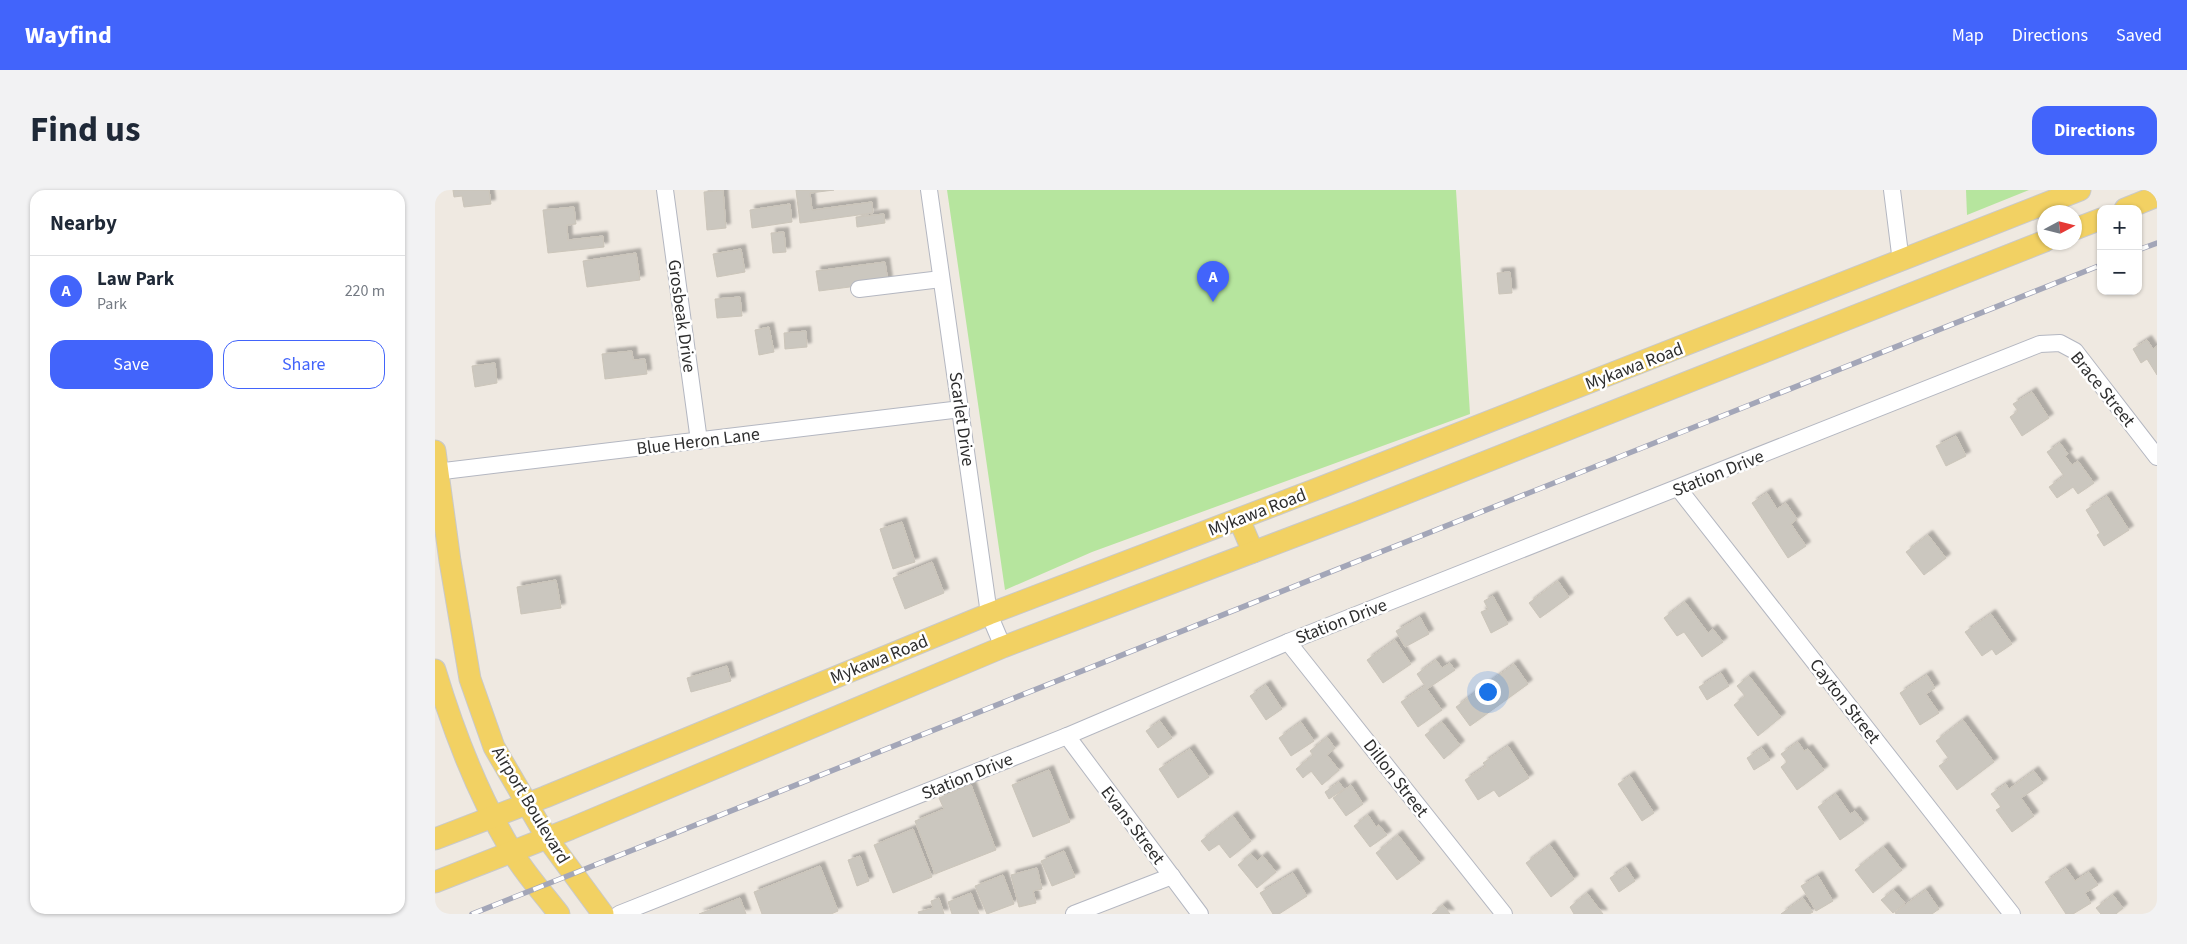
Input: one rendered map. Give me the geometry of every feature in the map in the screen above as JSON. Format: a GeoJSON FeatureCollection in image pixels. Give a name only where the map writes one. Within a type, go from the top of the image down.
{"type":"FeatureCollection","features":[{"type":"Feature","properties":{"kind":"main road","name":"Mykawa Road"},"geometry":{"type":"LineString","coordinates":[[435,839],[526,804],[989,614],[1733,328],[2080,190]]}},
{"type":"Feature","properties":{"kind":"main road"},"geometry":{"type":"LineString","coordinates":[[2135,205],[2157,196]]}},
{"type":"Feature","properties":{"kind":"main road"},"geometry":{"type":"LineString","coordinates":[[2082,226],[2097,220]]}},
{"type":"Feature","properties":{"kind":"main road"},"geometry":{"type":"LineString","coordinates":[[1999,223],[2011,255]]}},
{"type":"Feature","properties":{"kind":"main road","name":"Mykawa Road"},"geometry":{"type":"LineString","coordinates":[[435,882],[547,838],[1003,647],[1253,552],[2037,244]]}},
{"type":"Feature","properties":{"kind":"main road"},"geometry":{"type":"LineString","coordinates":[[1733,328],[1743,360]]}},
{"type":"Feature","properties":{"kind":"main road","name":"Airport Boulevard"},"geometry":{"type":"LineString","coordinates":[[436,465],[470,679],[494,747],[547,838],[603,914]]}},
{"type":"Feature","properties":{"kind":"main road"},"geometry":{"type":"LineString","coordinates":[[1239,519],[1253,552]]}},
{"type":"Feature","properties":{"kind":"main road","name":"Airport Boulevard"},"geometry":{"type":"LineString","coordinates":[[435,670],[464,757],[493,816],[511,851],[559,914]]}},
{"type":"Feature","properties":{"kind":"street","name":"Grosbeak Drive"},"geometry":{"type":"LineString","coordinates":[[665,190],[699,441]]}},
{"type":"Feature","properties":{"kind":"street","name":"Scarlet Drive"},"geometry":{"type":"LineString","coordinates":[[929,190],[989,614],[1003,647]]}},
{"type":"Feature","properties":{"kind":"street"},"geometry":{"type":"LineString","coordinates":[[1892,190],[1901,262]]}},
{"type":"Feature","properties":{"kind":"street"},"geometry":{"type":"LineString","coordinates":[[859,289],[941,279]]}},
{"type":"Feature","properties":{"kind":"street","name":"Station Drive"},"geometry":{"type":"LineString","coordinates":[[619,914],[1067,736],[1288,642],[2040,344],[2060,343],[2067,346]]}},
{"type":"Feature","properties":{"kind":"street","name":"Brace Street"},"geometry":{"type":"LineString","coordinates":[[2067,346],[2075,351],[2157,457]]}},
{"type":"Feature","properties":{"kind":"street","name":"Blue Heron Lane"},"geometry":{"type":"LineString","coordinates":[[436,465],[699,441],[961,409]]}},
{"type":"Feature","properties":{"kind":"street","name":"Cayton Street"},"geometry":{"type":"LineString","coordinates":[[1678,488],[2012,914]]}},
{"type":"Feature","properties":{"kind":"street","name":"Dillon Street"},"geometry":{"type":"LineString","coordinates":[[1288,642],[1504,914]]}},
{"type":"Feature","properties":{"kind":"street","name":"Evans Street"},"geometry":{"type":"LineString","coordinates":[[1067,736],[1200,914]]}},
{"type":"Feature","properties":{"kind":"street"},"geometry":{"type":"LineString","coordinates":[[1074,914],[1172,876]]}},
{"type":"Feature","properties":{"kind":"green space"},"geometry":{"type":"Polygon","coordinates":[[[947,190],[1456,190],[1470,414],[1092,552],[1005,590],[947,190]]]}},
{"type":"Feature","properties":{"kind":"green space"},"geometry":{"type":"Polygon","coordinates":[[[1966,190],[2029,190],[1967,215],[1966,190]]]}},
{"type":"Feature","properties":{"kind":"building"},"geometry":{"type":"Polygon","coordinates":[[[453,190],[489,190],[491,204],[464,207],[462,196],[454,197],[453,190]]]}},
{"type":"Feature","properties":{"kind":"building"},"geometry":{"type":"Polygon","coordinates":[[[723,190],[726,228],[707,230],[704,192],[723,190]]]}},
{"type":"Feature","properties":{"kind":"building"},"geometry":{"type":"Polygon","coordinates":[[[796,190],[834,190],[810,193],[812,210],[872,202],[873,213],[800,223],[796,190]]]}},
{"type":"Feature","properties":{"kind":"building"},"geometry":{"type":"Polygon","coordinates":[[[790,204],[792,222],[752,228],[750,210],[790,204]]]}},
{"type":"Feature","properties":{"kind":"building"},"geometry":{"type":"Polygon","coordinates":[[[574,207],[576,224],[567,225],[568,240],[603,236],[604,247],[548,253],[543,210],[574,207]]]}},
{"type":"Feature","properties":{"kind":"building"},"geometry":{"type":"Polygon","coordinates":[[[884,214],[885,223],[857,227],[856,217],[884,214]]]}},
{"type":"Feature","properties":{"kind":"building"},"geometry":{"type":"Polygon","coordinates":[[[784,232],[786,252],[773,253],[771,233],[784,232]]]}},
{"type":"Feature","properties":{"kind":"building"},"geometry":{"type":"Polygon","coordinates":[[[741,249],[745,272],[717,277],[713,254],[741,249]]]}},
{"type":"Feature","properties":{"kind":"building"},"geometry":{"type":"Polygon","coordinates":[[[636,253],[640,280],[587,287],[583,261],[636,253]]]}},
{"type":"Feature","properties":{"kind":"building"},"geometry":{"type":"Polygon","coordinates":[[[885,262],[888,282],[819,291],[816,271],[885,262]]]}},
{"type":"Feature","properties":{"kind":"building"},"geometry":{"type":"Polygon","coordinates":[[[1510,272],[1512,293],[1499,294],[1497,273],[1510,272]]]}},
{"type":"Feature","properties":{"kind":"building"},"geometry":{"type":"Polygon","coordinates":[[[740,297],[742,316],[717,318],[715,299],[740,297]]]}},
{"type":"Feature","properties":{"kind":"building"},"geometry":{"type":"Polygon","coordinates":[[[769,327],[774,352],[759,355],[755,330],[769,327]]]}},
{"type":"Feature","properties":{"kind":"building"},"geometry":{"type":"Polygon","coordinates":[[[806,331],[807,347],[785,349],[784,333],[806,331]]]}},
{"type":"Feature","properties":{"kind":"building"},"geometry":{"type":"Polygon","coordinates":[[[2147,340],[2153,349],[2157,346],[2157,375],[2147,359],[2141,363],[2133,349],[2147,340]]]}},
{"type":"Feature","properties":{"kind":"building"},"geometry":{"type":"Polygon","coordinates":[[[632,351],[633,360],[645,359],[647,374],[605,379],[602,354],[632,351]]]}},
{"type":"Feature","properties":{"kind":"building"},"geometry":{"type":"Polygon","coordinates":[[[495,363],[497,383],[475,387],[472,366],[495,363]]]}},
{"type":"Feature","properties":{"kind":"building"},"geometry":{"type":"Polygon","coordinates":[[[2032,392],[2049,418],[2022,436],[2010,417],[2018,411],[2013,404],[2032,392]]]}},
{"type":"Feature","properties":{"kind":"building"},"geometry":{"type":"Polygon","coordinates":[[[1956,436],[1966,456],[1946,466],[1936,446],[1956,436]]]}},
{"type":"Feature","properties":{"kind":"building"},"geometry":{"type":"Polygon","coordinates":[[[2060,443],[2068,454],[2065,456],[2072,465],[2078,461],[2094,483],[2078,494],[2073,487],[2057,498],[2049,487],[2064,476],[2047,452],[2060,443]]]}},
{"type":"Feature","properties":{"kind":"building"},"geometry":{"type":"Polygon","coordinates":[[[1767,493],[1777,509],[1786,503],[1797,519],[1791,524],[1806,546],[1788,558],[1752,503],[1767,493]]]}},
{"type":"Feature","properties":{"kind":"building"},"geometry":{"type":"Polygon","coordinates":[[[2107,496],[2129,530],[2104,546],[2097,535],[2100,533],[2086,510],[2107,496]]]}},
{"type":"Feature","properties":{"kind":"building"},"geometry":{"type":"Polygon","coordinates":[[[902,522],[915,562],[893,569],[880,529],[902,522]]]}},
{"type":"Feature","properties":{"kind":"building"},"geometry":{"type":"Polygon","coordinates":[[[1928,535],[1946,558],[1924,575],[1906,552],[1928,535]]]}},
{"type":"Feature","properties":{"kind":"building"},"geometry":{"type":"Polygon","coordinates":[[[932,562],[944,593],[905,609],[893,578],[932,562]]]}},
{"type":"Feature","properties":{"kind":"building"},"geometry":{"type":"Polygon","coordinates":[[[556,580],[561,608],[521,614],[517,587],[556,580]]]}},
{"type":"Feature","properties":{"kind":"building"},"geometry":{"type":"Polygon","coordinates":[[[1558,581],[1569,597],[1540,618],[1529,603],[1558,581]]]}},
{"type":"Feature","properties":{"kind":"building"},"geometry":{"type":"Polygon","coordinates":[[[1493,596],[1508,624],[1491,633],[1481,612],[1488,609],[1484,601],[1493,596]]]}},
{"type":"Feature","properties":{"kind":"building"},"geometry":{"type":"Polygon","coordinates":[[[1685,602],[1708,633],[1713,629],[1723,642],[1702,657],[1684,632],[1677,636],[1664,618],[1685,602]]]}},
{"type":"Feature","properties":{"kind":"building"},"geometry":{"type":"Polygon","coordinates":[[[1991,614],[2012,644],[1996,655],[1992,649],[1982,656],[1965,632],[1991,614]]]}},
{"type":"Feature","properties":{"kind":"building"},"geometry":{"type":"Polygon","coordinates":[[[1420,617],[1429,634],[1405,647],[1396,631],[1420,617]]]}},
{"type":"Feature","properties":{"kind":"building"},"geometry":{"type":"Polygon","coordinates":[[[1395,640],[1411,664],[1383,683],[1367,660],[1395,640]]]}},
{"type":"Feature","properties":{"kind":"building"},"geometry":{"type":"Polygon","coordinates":[[[1436,660],[1442,668],[1450,663],[1455,670],[1427,689],[1442,710],[1418,727],[1401,702],[1425,686],[1417,674],[1436,660]]]}},
{"type":"Feature","properties":{"kind":"building"},"geometry":{"type":"Polygon","coordinates":[[[1514,664],[1528,684],[1470,726],[1456,707],[1514,664]]]}},
{"type":"Feature","properties":{"kind":"building"},"geometry":{"type":"Polygon","coordinates":[[[727,666],[731,681],[691,692],[687,678],[727,666]]]}},
{"type":"Feature","properties":{"kind":"building"},"geometry":{"type":"Polygon","coordinates":[[[1721,673],[1729,686],[1707,700],[1699,687],[1721,673]]]}},
{"type":"Feature","properties":{"kind":"building"},"geometry":{"type":"Polygon","coordinates":[[[1927,675],[1935,688],[1926,694],[1939,713],[1920,725],[1900,693],[1927,675]]]}},
{"type":"Feature","properties":{"kind":"building"},"geometry":{"type":"Polygon","coordinates":[[[1749,676],[1781,717],[1758,736],[1734,705],[1745,696],[1737,686],[1749,676]]]}},
{"type":"Feature","properties":{"kind":"building"},"geometry":{"type":"Polygon","coordinates":[[[1266,685],[1282,709],[1266,720],[1250,696],[1266,685]]]}},
{"type":"Feature","properties":{"kind":"building"},"geometry":{"type":"Polygon","coordinates":[[[1963,720],[1994,762],[1957,790],[1939,766],[1949,759],[1936,741],[1963,720]]]}},
{"type":"Feature","properties":{"kind":"building"},"geometry":{"type":"Polygon","coordinates":[[[1160,721],[1172,738],[1158,748],[1146,731],[1160,721]]]}},
{"type":"Feature","properties":{"kind":"building"},"geometry":{"type":"Polygon","coordinates":[[[1301,722],[1314,741],[1291,756],[1279,738],[1301,722]]]}},
{"type":"Feature","properties":{"kind":"building"},"geometry":{"type":"Polygon","coordinates":[[[1442,722],[1460,745],[1444,759],[1425,735],[1442,722]]]}},
{"type":"Feature","properties":{"kind":"building"},"geometry":{"type":"Polygon","coordinates":[[[1327,737],[1335,748],[1327,755],[1339,770],[1322,785],[1311,771],[1303,778],[1296,769],[1313,755],[1310,751],[1327,737]]]}},
{"type":"Feature","properties":{"kind":"building"},"geometry":{"type":"Polygon","coordinates":[[[1798,742],[1804,751],[1808,749],[1824,770],[1797,790],[1781,767],[1787,762],[1781,754],[1798,742]]]}},
{"type":"Feature","properties":{"kind":"building"},"geometry":{"type":"Polygon","coordinates":[[[1508,746],[1529,778],[1499,797],[1494,790],[1478,800],[1465,780],[1486,766],[1483,763],[1508,746]]]}},
{"type":"Feature","properties":{"kind":"building"},"geometry":{"type":"Polygon","coordinates":[[[1762,748],[1770,760],[1754,770],[1747,758],[1762,748]]]}},
{"type":"Feature","properties":{"kind":"building"},"geometry":{"type":"Polygon","coordinates":[[[1190,749],[1209,777],[1178,798],[1159,769],[1190,749]]]}},
{"type":"Feature","properties":{"kind":"building"},"geometry":{"type":"Polygon","coordinates":[[[1049,770],[1070,822],[1033,837],[1012,785],[1049,770]]]}},
{"type":"Feature","properties":{"kind":"building"},"geometry":{"type":"Polygon","coordinates":[[[2034,771],[2043,783],[2021,798],[2034,816],[2012,832],[1996,810],[2001,807],[1991,794],[2006,784],[2009,789],[2034,771]]]}},
{"type":"Feature","properties":{"kind":"building"},"geometry":{"type":"Polygon","coordinates":[[[1630,776],[1654,813],[1642,821],[1618,784],[1630,776]]]}},
{"type":"Feature","properties":{"kind":"building"},"geometry":{"type":"Polygon","coordinates":[[[1339,782],[1344,789],[1329,799],[1325,792],[1339,782]]]}},
{"type":"Feature","properties":{"kind":"building"},"geometry":{"type":"Polygon","coordinates":[[[971,785],[996,850],[935,874],[915,821],[944,809],[939,798],[971,785]]]}},
{"type":"Feature","properties":{"kind":"building"},"geometry":{"type":"Polygon","coordinates":[[[1351,785],[1363,804],[1346,816],[1333,798],[1351,785]]]}},
{"type":"Feature","properties":{"kind":"building"},"geometry":{"type":"Polygon","coordinates":[[[1836,794],[1850,814],[1855,811],[1864,823],[1840,840],[1818,807],[1836,794]]]}},
{"type":"Feature","properties":{"kind":"building"},"geometry":{"type":"Polygon","coordinates":[[[1368,815],[1376,827],[1379,825],[1387,835],[1370,847],[1354,826],[1368,815]]]}},
{"type":"Feature","properties":{"kind":"building"},"geometry":{"type":"Polygon","coordinates":[[[1233,816],[1251,841],[1230,858],[1219,844],[1209,851],[1201,841],[1233,816]]]}},
{"type":"Feature","properties":{"kind":"building"},"geometry":{"type":"Polygon","coordinates":[[[913,829],[932,877],[893,893],[874,845],[913,829]]]}},
{"type":"Feature","properties":{"kind":"building"},"geometry":{"type":"Polygon","coordinates":[[[1398,835],[1420,863],[1397,880],[1376,853],[1398,835]]]}},
{"type":"Feature","properties":{"kind":"building"},"geometry":{"type":"Polygon","coordinates":[[[1550,845],[1574,879],[1551,897],[1526,863],[1550,845]]]}},
{"type":"Feature","properties":{"kind":"building"},"geometry":{"type":"Polygon","coordinates":[[[1884,847],[1902,870],[1873,893],[1855,870],[1884,847]]]}},
{"type":"Feature","properties":{"kind":"building"},"geometry":{"type":"Polygon","coordinates":[[[1064,851],[1075,877],[1052,886],[1041,861],[1064,851]]]}},
{"type":"Feature","properties":{"kind":"building"},"geometry":{"type":"Polygon","coordinates":[[[1251,854],[1257,861],[1263,856],[1276,872],[1257,888],[1238,865],[1251,854]]]}},
{"type":"Feature","properties":{"kind":"building"},"geometry":{"type":"Polygon","coordinates":[[[860,856],[869,881],[857,886],[848,860],[860,856]]]}},
{"type":"Feature","properties":{"kind":"building"},"geometry":{"type":"Polygon","coordinates":[[[820,866],[838,911],[831,914],[762,914],[754,892],[820,866]]]}},
{"type":"Feature","properties":{"kind":"building"},"geometry":{"type":"Polygon","coordinates":[[[1626,867],[1635,881],[1619,892],[1610,878],[1626,867]]]}},
{"type":"Feature","properties":{"kind":"building"},"geometry":{"type":"Polygon","coordinates":[[[1037,868],[1042,889],[1033,891],[1036,903],[1019,907],[1011,875],[1037,868]]]}},
{"type":"Feature","properties":{"kind":"building"},"geometry":{"type":"Polygon","coordinates":[[[2066,868],[2075,881],[2089,872],[2098,885],[2085,893],[2091,903],[2073,914],[2066,914],[2045,882],[2066,868]]]}},
{"type":"Feature","properties":{"kind":"building"},"geometry":{"type":"Polygon","coordinates":[[[1293,873],[1307,896],[1279,914],[1273,914],[1260,893],[1293,873]]]}},
{"type":"Feature","properties":{"kind":"building"},"geometry":{"type":"Polygon","coordinates":[[[1003,875],[1014,904],[987,914],[975,886],[1003,875]]]}},
{"type":"Feature","properties":{"kind":"building"},"geometry":{"type":"Polygon","coordinates":[[[1818,876],[1833,901],[1816,911],[1801,886],[1818,876]]]}},
{"type":"Feature","properties":{"kind":"building"},"geometry":{"type":"Polygon","coordinates":[[[1894,890],[1905,903],[1893,913],[1881,900],[1894,890]]]}},
{"type":"Feature","properties":{"kind":"building"},"geometry":{"type":"Polygon","coordinates":[[[1926,890],[1939,909],[1932,914],[1896,914],[1895,912],[1926,890]]]}},
{"type":"Feature","properties":{"kind":"building"},"geometry":{"type":"Polygon","coordinates":[[[971,893],[979,914],[952,914],[948,902],[971,893]]]}},
{"type":"Feature","properties":{"kind":"building"},"geometry":{"type":"Polygon","coordinates":[[[1587,893],[1603,914],[1574,914],[1570,907],[1587,893]]]}},
{"type":"Feature","properties":{"kind":"building"},"geometry":{"type":"Polygon","coordinates":[[[2113,895],[2123,908],[2116,914],[2101,914],[2096,908],[2113,895]]]}},
{"type":"Feature","properties":{"kind":"building"},"geometry":{"type":"Polygon","coordinates":[[[740,898],[746,914],[699,914],[740,898]]]}},
{"type":"Feature","properties":{"kind":"building"},"geometry":{"type":"Polygon","coordinates":[[[939,898],[944,914],[919,914],[918,912],[933,908],[931,901],[939,898]]]}},
{"type":"Feature","properties":{"kind":"building"},"geometry":{"type":"Polygon","coordinates":[[[1803,898],[1813,912],[1809,914],[1781,914],[1803,898]]]}},
{"type":"Feature","properties":{"kind":"building"},"geometry":{"type":"Polygon","coordinates":[[[1443,905],[1450,914],[1432,914],[1443,905]]]}},
{"type":"Feature","properties":{"kind":"railway"},"geometry":{"type":"LineString","coordinates":[[2142,249],[2157,243]]}},
{"type":"Feature","properties":{"kind":"railway"},"geometry":{"type":"LineString","coordinates":[[472,914],[2097,267]]}},
{"type":"Feature","properties":{"kind":"place","name":"Law Park"},"geometry":{"type":"Point","coordinates":[1213,302]}}]}
